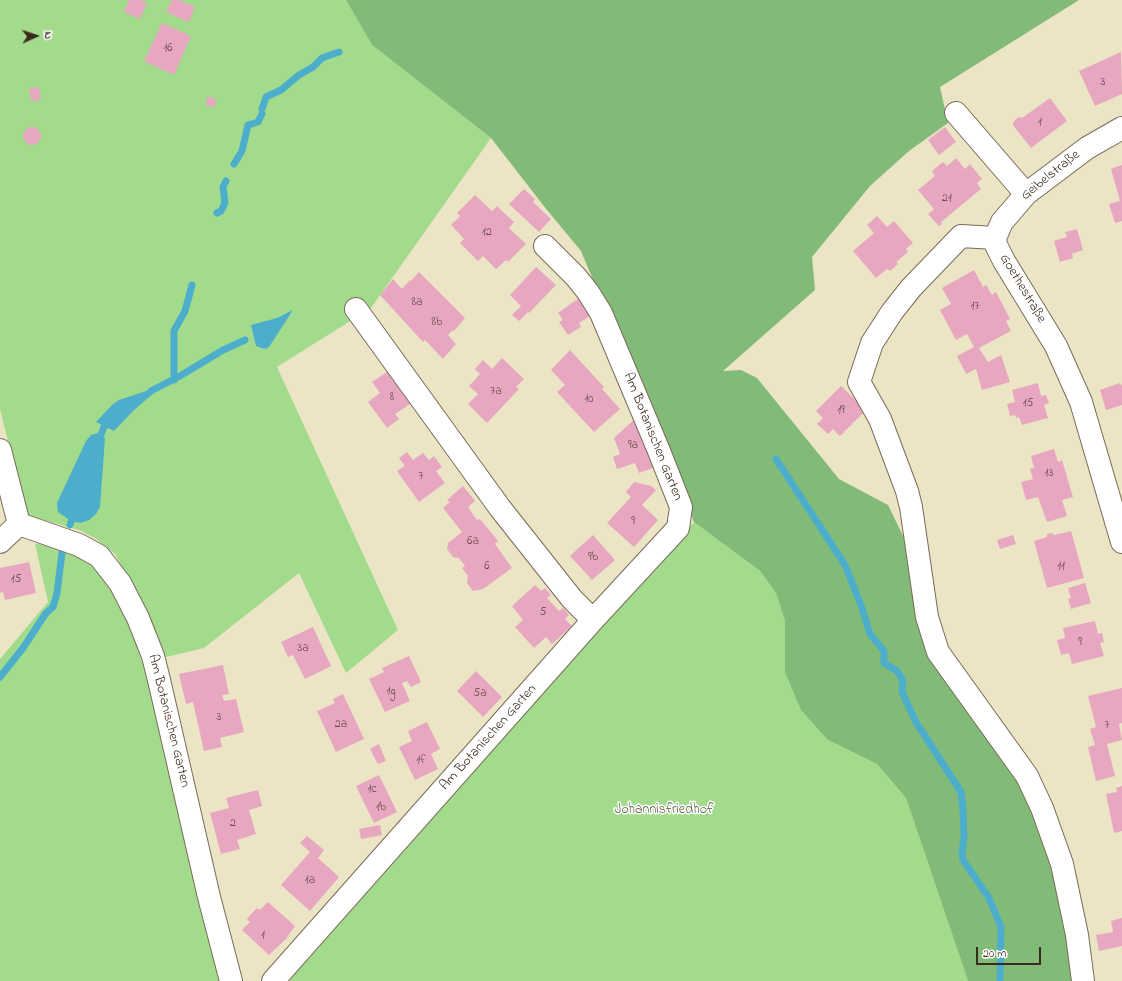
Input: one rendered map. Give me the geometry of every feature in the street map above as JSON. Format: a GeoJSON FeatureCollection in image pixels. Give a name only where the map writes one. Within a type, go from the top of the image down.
{"type":"FeatureCollection","features":[{"type":"Feature","properties":{"kind":"street"},"geometry":{"type":"LineString","coordinates":[[956,113],[1026,194]]}},
{"type":"Feature","properties":{"kind":"street","name":"Geibelstraße"},"geometry":{"type":"LineString","coordinates":[[995,238],[1002,222],[1026,194],[1087,148],[1122,128]]}},
{"type":"Feature","properties":{"kind":"street","name":"Goethestraße"},"geometry":{"type":"LineString","coordinates":[[1083,981],[1077,935],[1062,864],[1042,808],[1027,776],[938,652],[927,616],[911,507],[907,491],[880,420],[859,382],[872,343],[892,312],[911,288],[961,236],[995,238],[996,245],[1004,261],[1056,346],[1081,402],[1122,542]]}},
{"type":"Feature","properties":{"kind":"street","name":"Am Botanischen Garten"},"geometry":{"type":"LineString","coordinates":[[273,981],[593,620],[678,528],[680,507],[659,451],[601,313],[576,276],[545,246]]}},
{"type":"Feature","properties":{"kind":"street"},"geometry":{"type":"LineString","coordinates":[[356,309],[500,508],[572,598],[593,620]]}},
{"type":"Feature","properties":{"kind":"street"},"geometry":{"type":"LineString","coordinates":[[0,450],[19,524],[0,542]]}},
{"type":"Feature","properties":{"kind":"street","name":"Am Botanischen Garten"},"geometry":{"type":"LineString","coordinates":[[19,524],[79,545],[99,556],[120,583],[138,618],[153,656],[231,981]]}},
{"type":"Feature","properties":{"kind":"green space"},"geometry":{"type":"Polygon","coordinates":[[[0,0],[346,0],[372,45],[491,138],[371,308],[277,367],[398,630],[346,673],[299,573],[204,648],[166,657],[150,621],[115,554],[95,538],[79,530],[26,515],[0,409],[0,0]]]}},
{"type":"Feature","properties":{"kind":"green space"},"geometry":{"type":"Polygon","coordinates":[[[346,0],[1079,0],[940,87],[948,123],[909,151],[870,186],[812,257],[815,290],[723,371],[741,370],[757,378],[839,479],[888,505],[908,546],[944,650],[1035,770],[1091,981],[968,981],[906,798],[877,764],[828,740],[801,710],[785,672],[785,621],[776,593],[760,571],[694,522],[581,251],[491,138],[372,45],[346,0]]]}},
{"type":"Feature","properties":{"kind":"green space","name":"Johannisfriedhof"},"geometry":{"type":"Polygon","coordinates":[[[694,522],[760,571],[776,593],[785,621],[785,672],[828,740],[877,764],[906,798],[968,981],[283,981],[694,522]]]}},
{"type":"Feature","properties":{"kind":"green space"},"geometry":{"type":"Polygon","coordinates":[[[46,543],[73,553],[99,570],[129,622],[150,686],[220,981],[0,981],[0,659],[48,602],[35,544],[46,543]]]}},
{"type":"Feature","properties":{"kind":"water"},"geometry":{"type":"Polygon","coordinates":[[[293,310],[269,347],[265,349],[256,346],[251,325],[277,318],[293,310]]]}},
{"type":"Feature","properties":{"kind":"water"},"geometry":{"type":"Polygon","coordinates":[[[158,387],[155,392],[134,410],[114,431],[96,422],[112,405],[119,400],[158,387]]]}},
{"type":"Feature","properties":{"kind":"water"},"geometry":{"type":"Polygon","coordinates":[[[98,433],[105,438],[100,507],[96,514],[89,520],[81,523],[71,521],[58,512],[57,503],[86,441],[91,435],[98,433]]]}},
{"type":"Feature","properties":{"kind":"building"},"geometry":{"type":"Polygon","coordinates":[[[129,0],[141,0],[147,3],[140,19],[124,12],[129,0]]]}},
{"type":"Feature","properties":{"kind":"building"},"geometry":{"type":"Polygon","coordinates":[[[172,0],[179,0],[195,7],[189,22],[166,12],[172,0]]]}},
{"type":"Feature","properties":{"kind":"building"},"geometry":{"type":"Polygon","coordinates":[[[162,23],[191,36],[174,75],[144,61],[162,23]]]}},
{"type":"Feature","properties":{"kind":"building"},"geometry":{"type":"Polygon","coordinates":[[[1121,52],[1122,94],[1095,106],[1079,71],[1121,52]]]}},
{"type":"Feature","properties":{"kind":"building"},"geometry":{"type":"Polygon","coordinates":[[[39,87],[41,100],[31,101],[29,88],[39,87]]]}},
{"type":"Feature","properties":{"kind":"building"},"geometry":{"type":"Polygon","coordinates":[[[208,96],[217,100],[213,108],[205,104],[208,96]]]}},
{"type":"Feature","properties":{"kind":"building"},"geometry":{"type":"Polygon","coordinates":[[[1050,98],[1067,121],[1031,148],[1013,125],[1014,121],[1019,117],[1022,118],[1050,98]]]}},
{"type":"Feature","properties":{"kind":"building"},"geometry":{"type":"Polygon","coordinates":[[[28,127],[36,127],[41,132],[39,143],[36,145],[28,145],[23,140],[23,132],[28,127]]]}},
{"type":"Feature","properties":{"kind":"building"},"geometry":{"type":"Polygon","coordinates":[[[945,127],[956,142],[939,155],[928,140],[945,127]]]}},
{"type":"Feature","properties":{"kind":"building"},"geometry":{"type":"Polygon","coordinates":[[[956,158],[965,169],[970,164],[982,179],[977,183],[981,189],[941,222],[942,224],[939,226],[928,214],[934,209],[918,190],[935,176],[932,171],[943,162],[947,166],[956,158]]]}},
{"type":"Feature","properties":{"kind":"building"},"geometry":{"type":"Polygon","coordinates":[[[1122,165],[1122,221],[1115,223],[1109,204],[1120,201],[1111,169],[1122,165]]]}},
{"type":"Feature","properties":{"kind":"building"},"geometry":{"type":"Polygon","coordinates":[[[524,189],[535,199],[533,202],[551,219],[539,232],[509,204],[524,189]]]}},
{"type":"Feature","properties":{"kind":"building"},"geometry":{"type":"Polygon","coordinates":[[[475,195],[492,211],[497,206],[514,222],[509,228],[526,244],[508,262],[506,260],[496,269],[483,256],[478,261],[460,243],[464,239],[451,225],[460,216],[457,213],[475,195]]]}},
{"type":"Feature","properties":{"kind":"building"},"geometry":{"type":"Polygon","coordinates":[[[877,216],[887,227],[894,221],[913,243],[906,249],[908,252],[896,262],[898,264],[890,271],[887,269],[876,278],[853,251],[874,233],[867,225],[877,216]]]}},
{"type":"Feature","properties":{"kind":"building"},"geometry":{"type":"Polygon","coordinates":[[[1077,229],[1083,250],[1072,254],[1073,258],[1060,262],[1054,241],[1067,237],[1065,232],[1077,229]]]}},
{"type":"Feature","properties":{"kind":"building"},"geometry":{"type":"Polygon","coordinates":[[[536,267],[556,285],[529,313],[528,312],[519,321],[512,315],[521,306],[510,295],[536,267]]]}},
{"type":"Feature","properties":{"kind":"building"},"geometry":{"type":"Polygon","coordinates":[[[974,270],[983,287],[986,285],[992,295],[996,292],[1010,319],[1006,321],[1011,331],[979,348],[988,362],[1001,355],[1010,382],[982,390],[976,369],[966,374],[957,356],[974,347],[967,334],[956,340],[940,310],[951,304],[942,288],[974,270]]]}},
{"type":"Feature","properties":{"kind":"building"},"geometry":{"type":"Polygon","coordinates":[[[419,272],[465,318],[454,331],[453,330],[448,335],[456,344],[443,359],[425,340],[423,342],[380,295],[393,279],[402,289],[419,272]]]}},
{"type":"Feature","properties":{"kind":"building"},"geometry":{"type":"Polygon","coordinates":[[[579,298],[590,316],[579,323],[581,327],[568,335],[559,322],[563,320],[558,313],[579,298]]]}},
{"type":"Feature","properties":{"kind":"building"},"geometry":{"type":"Polygon","coordinates":[[[570,350],[604,387],[602,389],[620,409],[594,432],[557,392],[565,385],[551,370],[570,350]]]}},
{"type":"Feature","properties":{"kind":"building"},"geometry":{"type":"Polygon","coordinates":[[[502,358],[524,379],[516,387],[519,389],[487,423],[468,404],[478,394],[469,386],[480,374],[475,369],[483,360],[492,369],[502,358]]]}},
{"type":"Feature","properties":{"kind":"building"},"geometry":{"type":"Polygon","coordinates":[[[390,370],[413,402],[395,414],[399,419],[387,428],[368,402],[380,393],[372,382],[390,370]]]}},
{"type":"Feature","properties":{"kind":"building"},"geometry":{"type":"Polygon","coordinates":[[[1038,383],[1041,396],[1046,395],[1049,403],[1044,405],[1048,418],[1022,425],[1019,417],[1016,418],[1015,415],[1010,416],[1007,404],[1015,402],[1012,390],[1038,383]]]}},
{"type":"Feature","properties":{"kind":"building"},"geometry":{"type":"Polygon","coordinates":[[[1120,383],[1122,386],[1122,405],[1106,410],[1100,390],[1120,383]]]}},
{"type":"Feature","properties":{"kind":"building"},"geometry":{"type":"Polygon","coordinates":[[[841,386],[866,410],[840,436],[833,429],[828,434],[817,424],[823,418],[816,411],[841,386]]]}},
{"type":"Feature","properties":{"kind":"building"},"geometry":{"type":"Polygon","coordinates":[[[637,417],[656,467],[639,473],[635,463],[617,469],[613,457],[620,454],[614,438],[637,417]]]}},
{"type":"Feature","properties":{"kind":"building"},"geometry":{"type":"Polygon","coordinates":[[[1054,449],[1058,462],[1062,460],[1073,497],[1062,500],[1067,516],[1047,522],[1038,497],[1026,500],[1021,482],[1033,479],[1030,469],[1034,468],[1031,456],[1054,449]]]}},
{"type":"Feature","properties":{"kind":"building"},"geometry":{"type":"Polygon","coordinates":[[[407,452],[413,460],[423,453],[429,460],[434,456],[442,467],[436,471],[445,483],[419,502],[397,471],[405,466],[399,458],[407,452]]]}},
{"type":"Feature","properties":{"kind":"building"},"geometry":{"type":"Polygon","coordinates":[[[634,482],[651,486],[656,490],[642,505],[658,520],[634,547],[607,523],[631,497],[626,492],[634,482]]]}},
{"type":"Feature","properties":{"kind":"building"},"geometry":{"type":"Polygon","coordinates":[[[463,486],[475,501],[468,507],[477,520],[480,519],[498,541],[495,544],[512,568],[483,589],[473,591],[467,583],[468,576],[462,568],[465,566],[459,558],[453,557],[447,549],[448,543],[462,532],[443,508],[450,502],[447,500],[463,486]]]}},
{"type":"Feature","properties":{"kind":"building"},"geometry":{"type":"Polygon","coordinates":[[[1071,531],[1084,578],[1047,588],[1034,541],[1047,537],[1047,534],[1053,533],[1053,535],[1071,531]]]}},
{"type":"Feature","properties":{"kind":"building"},"geometry":{"type":"Polygon","coordinates":[[[593,535],[615,560],[592,580],[570,556],[593,535]]]}},
{"type":"Feature","properties":{"kind":"building"},"geometry":{"type":"Polygon","coordinates":[[[1013,535],[1016,544],[1000,549],[997,540],[1013,535]]]}},
{"type":"Feature","properties":{"kind":"building"},"geometry":{"type":"Polygon","coordinates":[[[29,562],[36,593],[5,600],[3,592],[0,593],[0,568],[29,562]]]}},
{"type":"Feature","properties":{"kind":"building"},"geometry":{"type":"Polygon","coordinates":[[[1085,583],[1091,603],[1071,609],[1068,599],[1071,598],[1068,588],[1085,583]]]}},
{"type":"Feature","properties":{"kind":"building"},"geometry":{"type":"Polygon","coordinates":[[[535,585],[541,591],[545,588],[551,595],[547,598],[559,611],[563,608],[569,615],[565,619],[572,626],[552,644],[546,637],[534,648],[515,627],[523,620],[512,606],[535,585]]]}},
{"type":"Feature","properties":{"kind":"building"},"geometry":{"type":"Polygon","coordinates":[[[1095,621],[1098,634],[1102,633],[1104,642],[1100,643],[1104,656],[1072,664],[1069,653],[1061,655],[1057,640],[1065,638],[1063,628],[1095,621]]]}},
{"type":"Feature","properties":{"kind":"building"},"geometry":{"type":"Polygon","coordinates":[[[313,627],[331,666],[305,679],[293,655],[288,657],[281,642],[313,627]]]}},
{"type":"Feature","properties":{"kind":"building"},"geometry":{"type":"Polygon","coordinates":[[[409,656],[421,682],[411,687],[407,681],[402,683],[410,701],[385,712],[369,679],[384,672],[382,668],[409,656]]]}},
{"type":"Feature","properties":{"kind":"building"},"geometry":{"type":"Polygon","coordinates":[[[223,665],[229,694],[222,695],[224,701],[236,699],[244,732],[220,738],[222,747],[204,751],[193,702],[186,704],[179,674],[223,665]]]}},
{"type":"Feature","properties":{"kind":"building"},"geometry":{"type":"Polygon","coordinates":[[[476,671],[502,697],[483,717],[457,691],[476,671]]]}},
{"type":"Feature","properties":{"kind":"building"},"geometry":{"type":"Polygon","coordinates":[[[1122,688],[1122,723],[1119,724],[1122,740],[1107,744],[1115,776],[1096,781],[1088,747],[1095,745],[1090,729],[1096,727],[1088,696],[1122,688]]]}},
{"type":"Feature","properties":{"kind":"building"},"geometry":{"type":"Polygon","coordinates":[[[343,694],[364,739],[336,752],[317,711],[335,703],[333,699],[343,694]]]}},
{"type":"Feature","properties":{"kind":"building"},"geometry":{"type":"Polygon","coordinates":[[[427,722],[440,749],[431,754],[438,769],[415,780],[399,747],[412,741],[408,731],[427,722]]]}},
{"type":"Feature","properties":{"kind":"building"},"geometry":{"type":"Polygon","coordinates":[[[379,744],[386,761],[378,764],[370,749],[379,744]]]}},
{"type":"Feature","properties":{"kind":"building"},"geometry":{"type":"Polygon","coordinates":[[[379,775],[397,812],[374,823],[356,786],[379,775]]]}},
{"type":"Feature","properties":{"kind":"building"},"geometry":{"type":"Polygon","coordinates":[[[1122,786],[1122,831],[1114,833],[1106,794],[1117,792],[1116,788],[1122,786]]]}},
{"type":"Feature","properties":{"kind":"building"},"geometry":{"type":"Polygon","coordinates":[[[258,790],[262,806],[249,810],[256,834],[237,840],[240,849],[221,854],[210,813],[229,808],[226,798],[258,790]]]}},
{"type":"Feature","properties":{"kind":"building"},"geometry":{"type":"Polygon","coordinates":[[[380,825],[382,835],[361,839],[359,829],[380,825]]]}},
{"type":"Feature","properties":{"kind":"building"},"geometry":{"type":"Polygon","coordinates":[[[307,836],[324,850],[318,858],[339,877],[310,911],[281,885],[310,852],[300,843],[307,836]]]}},
{"type":"Feature","properties":{"kind":"building"},"geometry":{"type":"Polygon","coordinates":[[[268,902],[295,926],[288,937],[269,955],[242,930],[250,922],[247,919],[252,913],[257,908],[260,910],[268,902]]]}},
{"type":"Feature","properties":{"kind":"building"},"geometry":{"type":"Polygon","coordinates":[[[1122,918],[1122,946],[1099,951],[1096,935],[1113,932],[1111,921],[1122,918]]]}},
{"type":"Feature","properties":{"kind":"waterway"},"geometry":{"type":"LineString","coordinates":[[262,109],[266,97],[281,90],[299,75],[313,67],[322,58],[339,52]]}},
{"type":"Feature","properties":{"kind":"waterway"},"geometry":{"type":"LineString","coordinates":[[234,164],[242,151],[248,125],[258,122],[262,114]]}},
{"type":"Feature","properties":{"kind":"waterway"},"geometry":{"type":"LineString","coordinates":[[217,213],[221,211],[225,203],[223,187],[226,181]]}},
{"type":"Feature","properties":{"kind":"waterway"},"geometry":{"type":"LineString","coordinates":[[174,380],[174,331],[185,311],[192,285]]}},
{"type":"Feature","properties":{"kind":"waterway"},"geometry":{"type":"LineString","coordinates":[[151,391],[180,376],[223,350],[245,340]]}},
{"type":"Feature","properties":{"kind":"waterway"},"geometry":{"type":"LineString","coordinates":[[98,442],[104,427],[110,420]]}},
{"type":"Feature","properties":{"kind":"waterway"},"geometry":{"type":"LineString","coordinates":[[776,459],[845,565],[861,605],[870,634],[884,651],[884,663],[897,671],[903,680],[902,692],[916,722],[961,792],[964,838],[962,853],[963,860],[989,898],[1001,927],[1000,981]]}},
{"type":"Feature","properties":{"kind":"waterway"},"geometry":{"type":"LineString","coordinates":[[70,525],[74,513]]}},
{"type":"Feature","properties":{"kind":"waterway"},"geometry":{"type":"LineString","coordinates":[[0,677],[23,648],[46,613],[53,607],[57,593],[62,553]]}}]}
